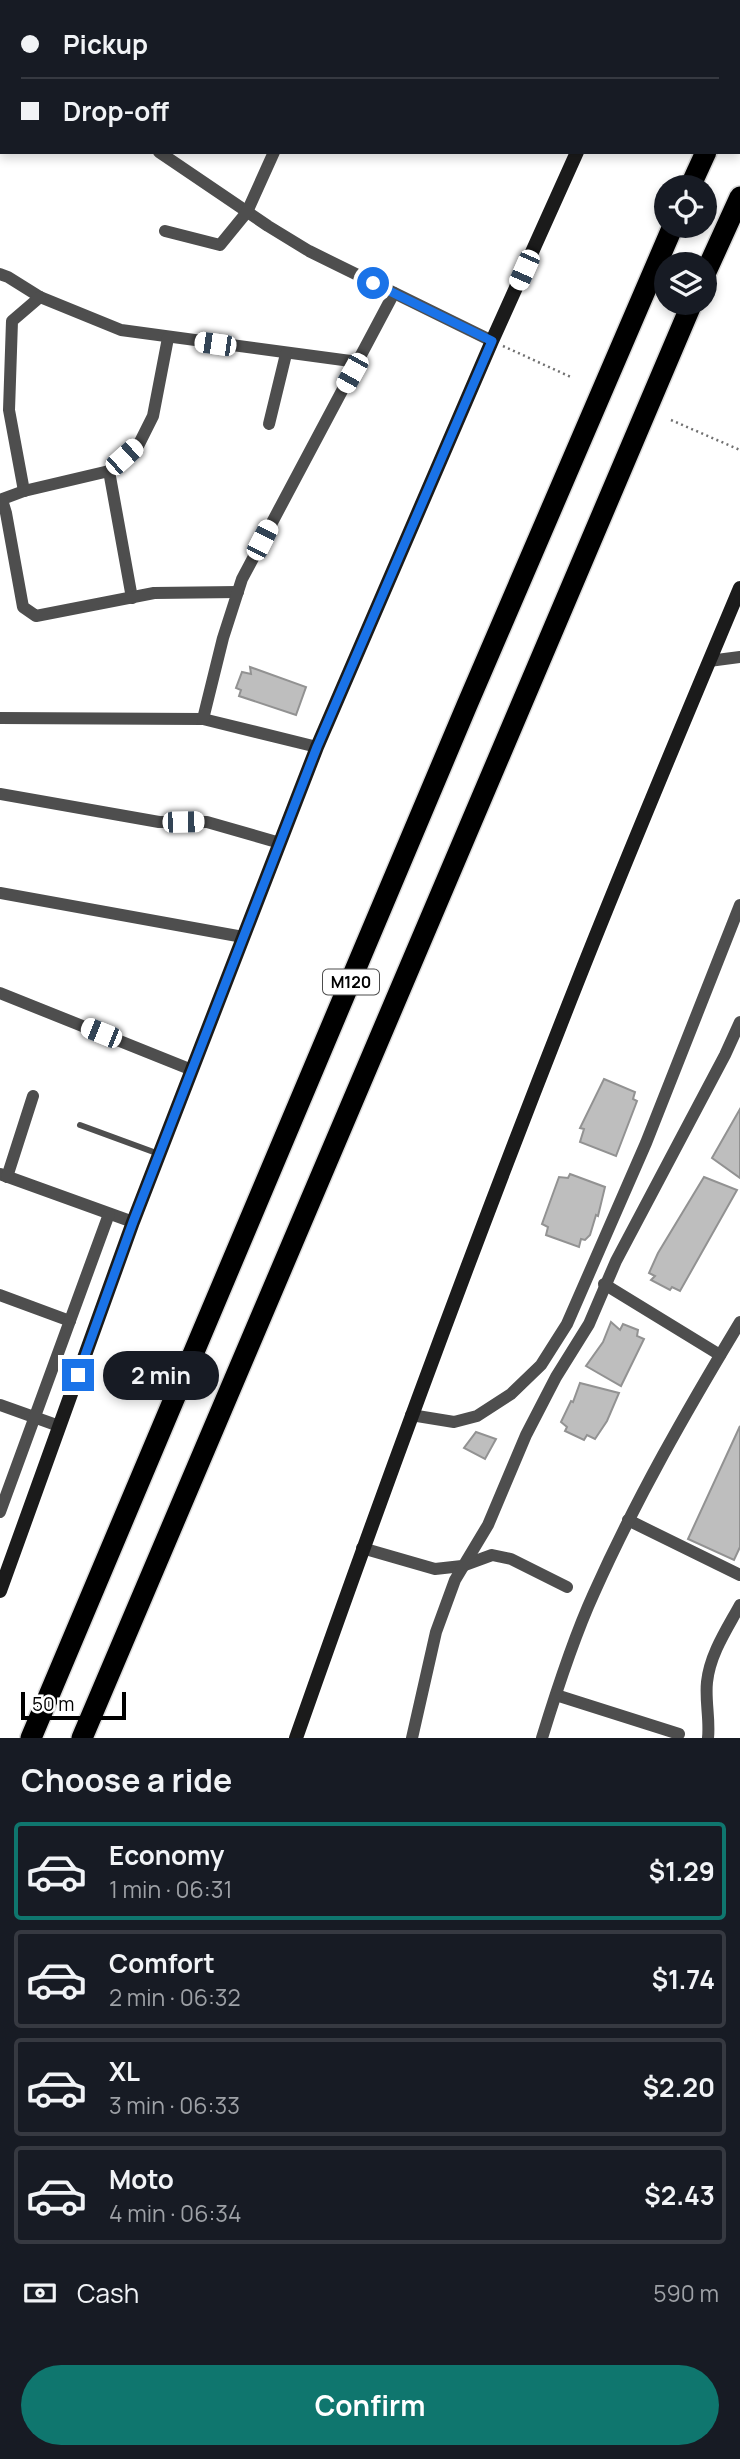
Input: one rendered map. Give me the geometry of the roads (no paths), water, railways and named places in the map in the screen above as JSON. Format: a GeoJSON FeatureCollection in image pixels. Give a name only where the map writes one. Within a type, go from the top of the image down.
{"type":"FeatureCollection","features":[{"type":"Feature","properties":{"kind":"highway"},"geometry":{"type":"LineString","coordinates":[[696,175],[705,154]]}},
{"type":"Feature","properties":{"kind":"highway"},"geometry":{"type":"LineString","coordinates":[[715,252],[740,197]]}},
{"type":"Feature","properties":{"kind":"highway","name":"M120"},"geometry":{"type":"LineString","coordinates":[[31,1738],[467,705],[668,238]]}},
{"type":"Feature","properties":{"kind":"highway","name":"M120"},"geometry":{"type":"LineString","coordinates":[[82,1738],[687,315]]}},
{"type":"Feature","properties":{"kind":"street"},"geometry":{"type":"LineString","coordinates":[[162,154],[309,251],[492,341]]}},
{"type":"Feature","properties":{"kind":"street"},"geometry":{"type":"LineString","coordinates":[[164,231],[220,245],[247,212],[273,154]]}},
{"type":"Feature","properties":{"kind":"street"},"geometry":{"type":"LineString","coordinates":[[0,1591],[133,1222],[317,747],[492,341],[576,154]]}},
{"type":"Feature","properties":{"kind":"street"},"geometry":{"type":"LineString","coordinates":[[0,274],[8,276],[40,297],[121,330],[358,362]]}},
{"type":"Feature","properties":{"kind":"street"},"geometry":{"type":"LineString","coordinates":[[203,719],[223,638],[238,592],[283,501],[394,293]]}},
{"type":"Feature","properties":{"kind":"street"},"geometry":{"type":"LineString","coordinates":[[24,491],[9,410],[6,321],[40,297]]}},
{"type":"Feature","properties":{"kind":"street"},"geometry":{"type":"LineString","coordinates":[[167,338],[153,416],[139,444],[109,471],[24,491],[1,500],[6,513],[23,607],[36,616],[154,593],[238,592]]}},
{"type":"Feature","properties":{"kind":"street"},"geometry":{"type":"LineString","coordinates":[[269,424],[286,354]]}},
{"type":"Feature","properties":{"kind":"street"},"geometry":{"type":"LineString","coordinates":[[109,471],[132,598]]}},
{"type":"Feature","properties":{"kind":"street"},"geometry":{"type":"LineString","coordinates":[[296,1738],[411,1415],[568,1006],[740,588]]}},
{"type":"Feature","properties":{"kind":"street"},"geometry":{"type":"LineString","coordinates":[[709,661],[740,657]]}},
{"type":"Feature","properties":{"kind":"street"},"geometry":{"type":"LineString","coordinates":[[0,718],[203,719],[317,747]]}},
{"type":"Feature","properties":{"kind":"street"},"geometry":{"type":"LineString","coordinates":[[0,794],[159,822],[207,821],[280,843]]}},
{"type":"Feature","properties":{"kind":"street"},"geometry":{"type":"LineString","coordinates":[[0,893],[243,937]]}},
{"type":"Feature","properties":{"kind":"street"},"geometry":{"type":"LineString","coordinates":[[411,1415],[454,1422],[477,1416],[511,1394],[541,1365],[567,1324],[646,1143],[740,905]]}},
{"type":"Feature","properties":{"kind":"street"},"geometry":{"type":"LineString","coordinates":[[0,993],[192,1070]]}},
{"type":"Feature","properties":{"kind":"street"},"geometry":{"type":"LineString","coordinates":[[412,1738],[436,1632],[462,1566],[488,1525],[526,1435],[556,1377],[589,1324],[604,1284],[740,1022]]}},
{"type":"Feature","properties":{"kind":"street"},"geometry":{"type":"LineString","coordinates":[[33,1096],[4,1175],[133,1222]]}},
{"type":"Feature","properties":{"kind":"street"},"geometry":{"type":"LineString","coordinates":[[0,1512],[109,1214]]}},
{"type":"Feature","properties":{"kind":"street"},"geometry":{"type":"LineString","coordinates":[[604,1284],[720,1355]]}},
{"type":"Feature","properties":{"kind":"street"},"geometry":{"type":"LineString","coordinates":[[0,1295],[70,1321]]}},
{"type":"Feature","properties":{"kind":"street"},"geometry":{"type":"LineString","coordinates":[[542,1738],[593,1595],[644,1486],[740,1322]]}},
{"type":"Feature","properties":{"kind":"street"},"geometry":{"type":"LineString","coordinates":[[0,1405],[59,1426]]}},
{"type":"Feature","properties":{"kind":"street"},"geometry":{"type":"LineString","coordinates":[[628,1520],[740,1575]]}},
{"type":"Feature","properties":{"kind":"street"},"geometry":{"type":"LineString","coordinates":[[362,1548],[435,1569],[462,1566],[492,1555],[511,1559],[567,1587]]}},
{"type":"Feature","properties":{"kind":"street"},"geometry":{"type":"LineString","coordinates":[[708,1738],[706,1696],[710,1668],[714,1654],[740,1605]]}},
{"type":"Feature","properties":{"kind":"street"},"geometry":{"type":"LineString","coordinates":[[556,1695],[679,1734]]}},
{"type":"Feature","properties":{"kind":"lane"},"geometry":{"type":"LineString","coordinates":[[80,1125],[159,1154]]}}]}
